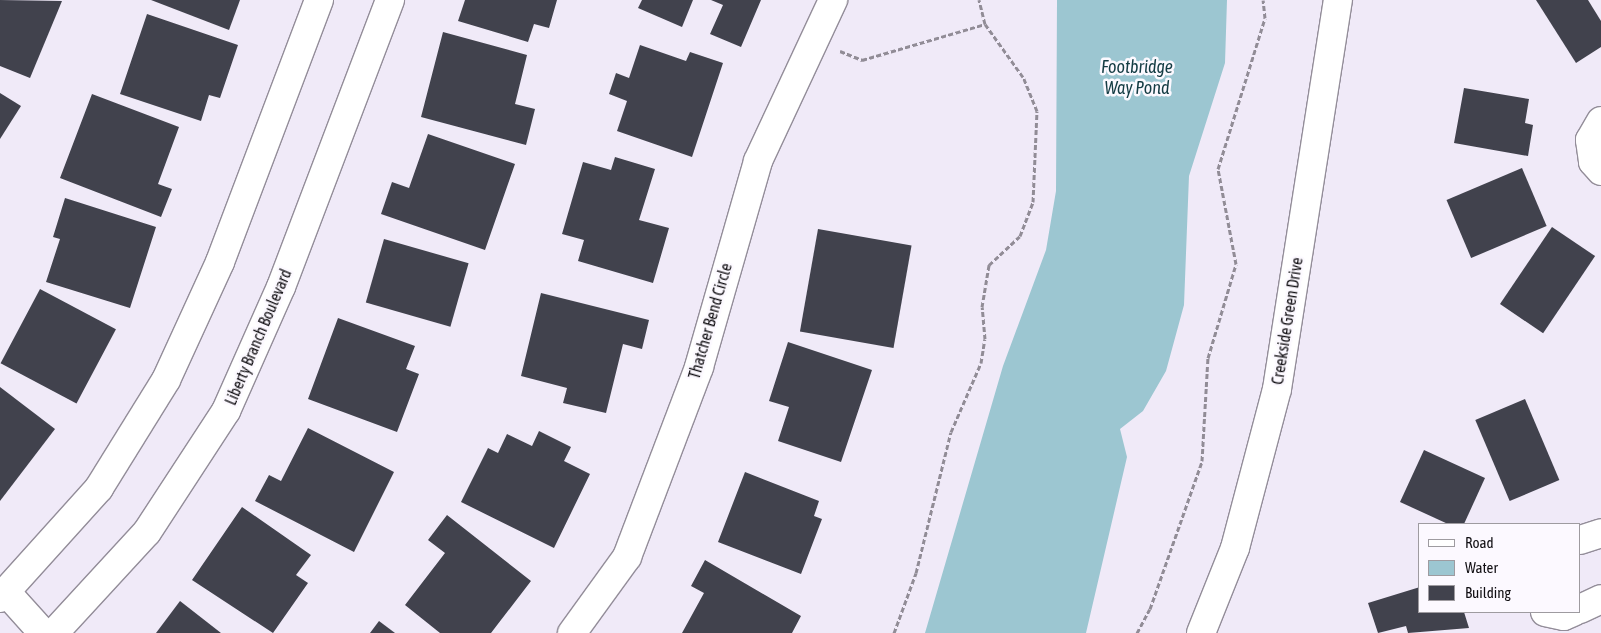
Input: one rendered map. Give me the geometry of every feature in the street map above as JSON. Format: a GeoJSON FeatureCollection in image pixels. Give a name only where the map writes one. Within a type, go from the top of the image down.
{"type":"FeatureCollection","features":[{"type":"Feature","properties":{"kind":"street"},"geometry":{"type":"LineString","coordinates":[[43,633],[4,595],[98,488],[166,380],[220,262],[319,0]]}},
{"type":"Feature","properties":{"kind":"street","name":"Liberty Branch Boulevard"},"geometry":{"type":"LineString","coordinates":[[54,633],[147,532],[226,411],[281,286],[390,0]]}},
{"type":"Feature","properties":{"kind":"street","name":"Thatcher Bend Circle"},"geometry":{"type":"LineString","coordinates":[[572,633],[627,557],[699,367],[758,162],[833,0]]}},
{"type":"Feature","properties":{"kind":"street","name":"Creekside Green Drive"},"geometry":{"type":"LineString","coordinates":[[1201,633],[1235,548],[1277,389],[1338,0]]}},
{"type":"Feature","properties":{"kind":"street"},"geometry":{"type":"LineString","coordinates":[[1601,122],[1590,140],[1593,162],[1601,171]]}},
{"type":"Feature","properties":{"kind":"street"},"geometry":{"type":"LineString","coordinates":[[1581,540],[1601,533]]}},
{"type":"Feature","properties":{"kind":"street"},"geometry":{"type":"LineString","coordinates":[[1581,609],[1601,599]]}},
{"type":"Feature","properties":{"kind":"street"},"geometry":{"type":"LineString","coordinates":[[1550,613],[1564,616],[1571,613]]}},
{"type":"Feature","properties":{"kind":"path"},"geometry":{"type":"LineString","coordinates":[[894,633],[916,573],[951,432],[981,363],[985,339],[982,307],[989,265],[1020,236],[1033,202],[1037,111],[1023,77],[985,24],[979,0]]}},
{"type":"Feature","properties":{"kind":"path"},"geometry":{"type":"LineString","coordinates":[[1137,633],[1202,461],[1208,358],[1236,264],[1218,169],[1265,18],[1263,0]]}},
{"type":"Feature","properties":{"kind":"path"},"geometry":{"type":"LineString","coordinates":[[814,41],[862,60],[985,24]]}},
{"type":"Feature","properties":{"kind":"water","name":"Footbridge Way Pond"},"geometry":{"type":"Polygon","coordinates":[[[1057,0],[1227,0],[1225,63],[1189,176],[1184,305],[1166,371],[1143,411],[1120,429],[1127,457],[1086,633],[925,633],[1003,366],[1046,250],[1056,191],[1057,0]]]}},
{"type":"Feature","properties":{"kind":"building"},"geometry":{"type":"Polygon","coordinates":[[[0,0],[62,1],[30,78],[0,66],[0,0]]]}},
{"type":"Feature","properties":{"kind":"building"},"geometry":{"type":"Polygon","coordinates":[[[151,0],[240,0],[229,30],[151,0]]]}},
{"type":"Feature","properties":{"kind":"building"},"geometry":{"type":"Polygon","coordinates":[[[465,0],[557,0],[549,28],[534,24],[528,42],[458,21],[465,0]]]}},
{"type":"Feature","properties":{"kind":"building"},"geometry":{"type":"Polygon","coordinates":[[[642,0],[693,0],[682,27],[638,8],[642,0]]]}},
{"type":"Feature","properties":{"kind":"building"},"geometry":{"type":"Polygon","coordinates":[[[711,0],[761,0],[741,47],[710,34],[723,5],[711,0]]]}},
{"type":"Feature","properties":{"kind":"building"},"geometry":{"type":"Polygon","coordinates":[[[1536,0],[1588,0],[1601,21],[1601,47],[1576,63],[1536,0]]]}},
{"type":"Feature","properties":{"kind":"building"},"geometry":{"type":"Polygon","coordinates":[[[147,14],[238,45],[220,98],[209,95],[201,121],[120,94],[147,14]]]}},
{"type":"Feature","properties":{"kind":"building"},"geometry":{"type":"Polygon","coordinates":[[[443,32],[527,55],[515,104],[535,109],[526,145],[421,117],[443,32]]]}},
{"type":"Feature","properties":{"kind":"building"},"geometry":{"type":"Polygon","coordinates":[[[640,45],[686,61],[690,52],[723,63],[692,157],[617,131],[627,101],[609,94],[616,73],[629,78],[640,45]]]}},
{"type":"Feature","properties":{"kind":"building"},"geometry":{"type":"Polygon","coordinates":[[[1464,88],[1529,99],[1525,123],[1533,125],[1528,156],[1454,143],[1464,88]]]}},
{"type":"Feature","properties":{"kind":"building"},"geometry":{"type":"Polygon","coordinates":[[[0,93],[21,106],[0,139],[0,93]]]}},
{"type":"Feature","properties":{"kind":"building"},"geometry":{"type":"Polygon","coordinates":[[[92,94],[179,127],[158,184],[172,189],[161,217],[60,178],[92,94]]]}},
{"type":"Feature","properties":{"kind":"building"},"geometry":{"type":"Polygon","coordinates":[[[428,134],[515,164],[485,250],[381,214],[392,182],[409,188],[428,134]]]}},
{"type":"Feature","properties":{"kind":"building"},"geometry":{"type":"Polygon","coordinates":[[[615,157],[655,169],[639,220],[669,228],[653,283],[578,261],[584,240],[562,234],[583,162],[611,170],[615,157]]]}},
{"type":"Feature","properties":{"kind":"building"},"geometry":{"type":"Polygon","coordinates":[[[1522,168],[1547,226],[1471,258],[1447,200],[1522,168]]]}},
{"type":"Feature","properties":{"kind":"building"},"geometry":{"type":"Polygon","coordinates":[[[65,198],[156,227],[130,308],[46,282],[60,239],[53,237],[65,198]]]}},
{"type":"Feature","properties":{"kind":"building"},"geometry":{"type":"Polygon","coordinates":[[[1552,227],[1595,256],[1543,333],[1500,304],[1552,227]]]}},
{"type":"Feature","properties":{"kind":"building"},"geometry":{"type":"Polygon","coordinates":[[[818,229],[912,245],[893,348],[800,331],[818,229]]]}},
{"type":"Feature","properties":{"kind":"building"},"geometry":{"type":"Polygon","coordinates":[[[384,239],[469,263],[450,327],[366,302],[384,239]]]}},
{"type":"Feature","properties":{"kind":"building"},"geometry":{"type":"Polygon","coordinates":[[[40,289],[116,329],[76,404],[1,363],[40,289]]]}},
{"type":"Feature","properties":{"kind":"building"},"geometry":{"type":"Polygon","coordinates":[[[541,293],[649,320],[642,349],[623,344],[606,413],[563,403],[567,388],[521,376],[541,293]]]}},
{"type":"Feature","properties":{"kind":"building"},"geometry":{"type":"Polygon","coordinates":[[[338,318],[415,346],[406,369],[419,374],[397,432],[308,399],[338,318]]]}},
{"type":"Feature","properties":{"kind":"building"},"geometry":{"type":"Polygon","coordinates":[[[788,342],[872,370],[841,462],[778,441],[789,407],[769,401],[788,342]]]}},
{"type":"Feature","properties":{"kind":"building"},"geometry":{"type":"Polygon","coordinates":[[[0,387],[55,429],[0,501],[0,387]]]}},
{"type":"Feature","properties":{"kind":"building"},"geometry":{"type":"Polygon","coordinates":[[[1525,399],[1559,480],[1510,501],[1475,420],[1525,399]]]}},
{"type":"Feature","properties":{"kind":"building"},"geometry":{"type":"Polygon","coordinates":[[[308,428],[394,472],[354,552],[255,501],[269,475],[281,481],[308,428]]]}},
{"type":"Feature","properties":{"kind":"building"},"geometry":{"type":"Polygon","coordinates":[[[539,431],[571,447],[564,461],[590,474],[554,548],[461,502],[488,448],[498,453],[507,434],[532,446],[539,431]]]}},
{"type":"Feature","properties":{"kind":"building"},"geometry":{"type":"Polygon","coordinates":[[[1424,450],[1485,478],[1464,523],[1446,523],[1400,502],[1424,450]]]}},
{"type":"Feature","properties":{"kind":"building"},"geometry":{"type":"Polygon","coordinates":[[[745,472],[819,501],[814,516],[822,519],[801,574],[718,542],[745,472]]]}},
{"type":"Feature","properties":{"kind":"building"},"geometry":{"type":"Polygon","coordinates":[[[242,507],[311,555],[296,575],[308,583],[273,633],[192,580],[242,507]]]}},
{"type":"Feature","properties":{"kind":"building"},"geometry":{"type":"Polygon","coordinates":[[[447,515],[531,581],[491,633],[440,633],[405,605],[445,553],[428,540],[447,515]]]}},
{"type":"Feature","properties":{"kind":"building"},"geometry":{"type":"Polygon","coordinates":[[[705,560],[801,616],[792,633],[682,633],[704,593],[691,586],[705,560]]]}},
{"type":"Feature","properties":{"kind":"building"},"geometry":{"type":"Polygon","coordinates":[[[1418,588],[1418,613],[1464,613],[1469,628],[1408,633],[1406,626],[1378,633],[1368,603],[1418,588]]]}},
{"type":"Feature","properties":{"kind":"building"},"geometry":{"type":"Polygon","coordinates":[[[180,601],[221,633],[156,633],[180,601]]]}},
{"type":"Feature","properties":{"kind":"building"},"geometry":{"type":"Polygon","coordinates":[[[379,621],[395,633],[370,633],[379,621]]]}}]}
